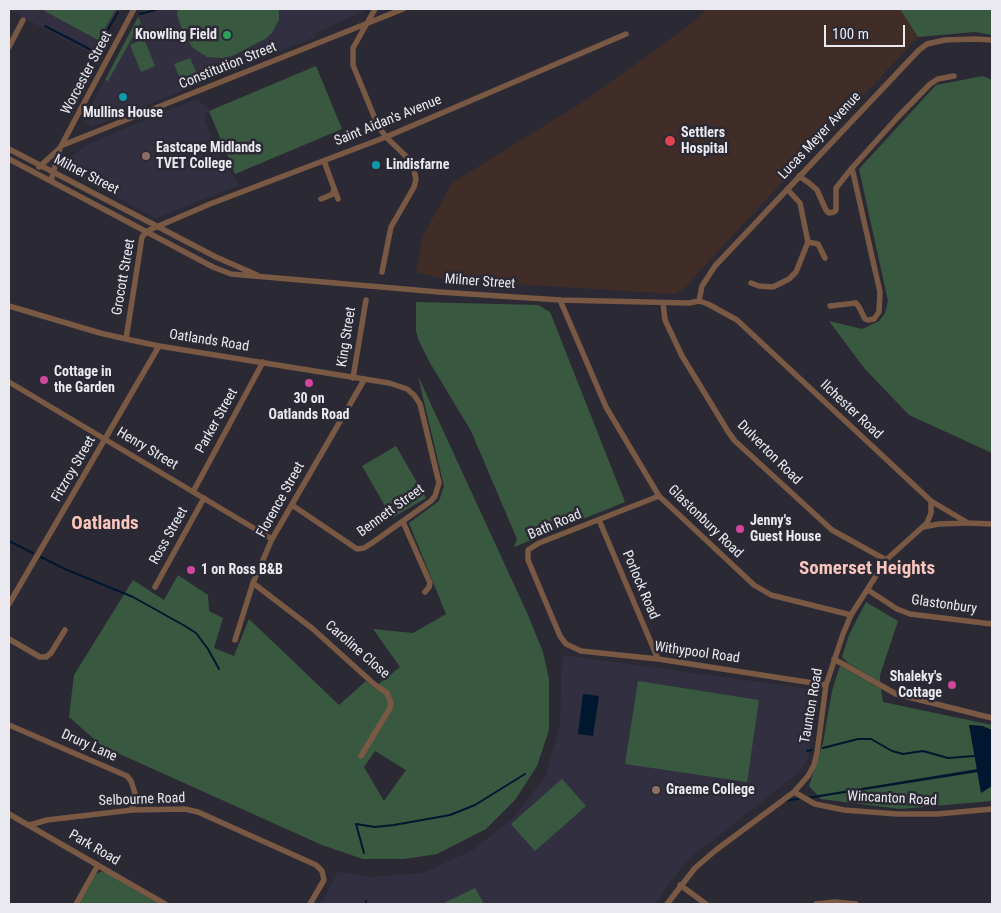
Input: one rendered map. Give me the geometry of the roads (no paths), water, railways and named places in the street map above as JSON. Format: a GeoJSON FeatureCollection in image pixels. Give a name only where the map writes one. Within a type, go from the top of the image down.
{"type":"FeatureCollection","features":[{"type":"Feature","properties":{"kind":"street","name":"Worcester Street"},"geometry":{"type":"LineString","coordinates":[[51,181],[62,147],[134,9]]}},
{"type":"Feature","properties":{"kind":"street"},"geometry":{"type":"LineString","coordinates":[[375,9],[353,48],[353,65],[378,126],[386,137],[412,162],[416,179],[414,187],[392,227],[382,272]]}},
{"type":"Feature","properties":{"kind":"street","name":"Constitution Street"},"geometry":{"type":"LineString","coordinates":[[62,147],[403,9]]}},
{"type":"Feature","properties":{"kind":"street"},"geometry":{"type":"LineString","coordinates":[[9,47],[23,20]]}},
{"type":"Feature","properties":{"kind":"street","name":"Saint Aidan's Avenue"},"geometry":{"type":"LineString","coordinates":[[156,226],[386,137],[626,34]]}},
{"type":"Feature","properties":{"kind":"street","name":"Lucas Meyer Avenue"},"geometry":{"type":"LineString","coordinates":[[699,301],[702,286],[715,266],[910,58],[927,44],[945,40],[992,40]]}},
{"type":"Feature","properties":{"kind":"street"},"geometry":{"type":"LineString","coordinates":[[799,176],[817,190],[823,207],[832,214],[836,210],[836,188],[852,168],[930,84],[938,79],[954,76]]}},
{"type":"Feature","properties":{"kind":"street","name":"Worcester Street"},"geometry":{"type":"LineString","coordinates":[[35,172],[62,147]]}},
{"type":"Feature","properties":{"kind":"street","name":"Milner Street"},"geometry":{"type":"LineString","coordinates":[[9,149],[216,257],[260,276]]}},
{"type":"Feature","properties":{"kind":"street","name":"Milner Street"},"geometry":{"type":"LineString","coordinates":[[9,159],[222,272],[241,276],[560,300],[689,304],[699,301]]}},
{"type":"Feature","properties":{"kind":"street"},"geometry":{"type":"LineString","coordinates":[[324,161],[338,199]]}},
{"type":"Feature","properties":{"kind":"street"},"geometry":{"type":"LineString","coordinates":[[830,306],[856,303],[865,319],[868,320],[874,319],[879,312],[880,292],[852,168]]}},
{"type":"Feature","properties":{"kind":"street"},"geometry":{"type":"LineString","coordinates":[[321,199],[333,194],[334,188]]}},
{"type":"Feature","properties":{"kind":"street"},"geometry":{"type":"LineString","coordinates":[[751,283],[758,286],[773,287],[789,279],[796,272],[808,242],[800,203],[787,189]]}},
{"type":"Feature","properties":{"kind":"street","name":"Grocott Street"},"geometry":{"type":"LineString","coordinates":[[126,339],[142,237],[147,231],[156,226]]}},
{"type":"Feature","properties":{"kind":"street"},"geometry":{"type":"LineString","coordinates":[[808,242],[818,244],[825,258]]}},
{"type":"Feature","properties":{"kind":"street","name":"King Street"},"geometry":{"type":"LineString","coordinates":[[353,378],[366,300]]}},
{"type":"Feature","properties":{"kind":"street","name":"Glastonbury Road"},"geometry":{"type":"LineString","coordinates":[[560,300],[606,407],[659,496],[754,585],[771,595],[851,615]]}},
{"type":"Feature","properties":{"kind":"street","name":"Ilchester Road"},"geometry":{"type":"LineString","coordinates":[[699,301],[718,308],[737,320],[931,501],[968,523],[992,524]]}},
{"type":"Feature","properties":{"kind":"street","name":"Dulverton Road"},"geometry":{"type":"LineString","coordinates":[[663,303],[665,320],[682,356],[735,441],[832,530],[886,560]]}},
{"type":"Feature","properties":{"kind":"street","name":"Oatlands Road"},"geometry":{"type":"LineString","coordinates":[[9,306],[100,333],[159,346],[389,383],[407,389]]}},
{"type":"Feature","properties":{"kind":"street","name":"Fitzroy Street"},"geometry":{"type":"LineString","coordinates":[[9,604],[159,346]]}},
{"type":"Feature","properties":{"kind":"street","name":"Parker Street"},"geometry":{"type":"LineString","coordinates":[[193,492],[263,362]]}},
{"type":"Feature","properties":{"kind":"street","name":"Florence Street"},"geometry":{"type":"LineString","coordinates":[[235,640],[253,583],[272,539],[364,380]]}},
{"type":"Feature","properties":{"kind":"street","name":"Henry Street"},"geometry":{"type":"LineString","coordinates":[[9,382],[272,539]]}},
{"type":"Feature","properties":{"kind":"street","name":"Bennett Street"},"geometry":{"type":"LineString","coordinates":[[292,505],[357,549],[364,548],[431,501],[435,496],[439,483],[420,404],[407,389]]}},
{"type":"Feature","properties":{"kind":"street","name":"Bath Road"},"geometry":{"type":"LineString","coordinates":[[566,644],[560,636],[528,560],[528,550],[532,546],[659,496]]}},
{"type":"Feature","properties":{"kind":"street","name":"Ross Street"},"geometry":{"type":"LineString","coordinates":[[155,587],[204,498]]}},
{"type":"Feature","properties":{"kind":"street","name":"Taunton Road"},"geometry":{"type":"LineString","coordinates":[[667,904],[695,868],[794,792],[808,776],[814,765],[826,684],[851,615],[886,560],[923,527],[930,518],[931,501]]}},
{"type":"Feature","properties":{"kind":"street","name":"Porlock Road"},"geometry":{"type":"LineString","coordinates":[[599,520],[658,659]]}},
{"type":"Feature","properties":{"kind":"street"},"geometry":{"type":"LineString","coordinates":[[403,522],[430,582],[425,592]]}},
{"type":"Feature","properties":{"kind":"street"},"geometry":{"type":"LineString","coordinates":[[923,527],[939,524],[968,523]]}},
{"type":"Feature","properties":{"kind":"street","name":"Caroline Close"},"geometry":{"type":"LineString","coordinates":[[253,583],[313,629],[374,684],[383,689],[390,698],[390,708],[361,756]]}},
{"type":"Feature","properties":{"kind":"street","name":"Glastonbury"},"geometry":{"type":"LineString","coordinates":[[868,590],[896,609],[910,614],[992,624]]}},
{"type":"Feature","properties":{"kind":"street"},"geometry":{"type":"LineString","coordinates":[[9,639],[40,657],[46,657],[51,653],[65,630]]}},
{"type":"Feature","properties":{"kind":"street","name":"Withypool Road"},"geometry":{"type":"LineString","coordinates":[[566,644],[581,651],[658,659],[826,684]]}},
{"type":"Feature","properties":{"kind":"street"},"geometry":{"type":"LineString","coordinates":[[834,659],[896,694],[992,718]]}},
{"type":"Feature","properties":{"kind":"street","name":"Drury Lane"},"geometry":{"type":"LineString","coordinates":[[9,725],[127,776],[135,793],[132,810]]}},
{"type":"Feature","properties":{"kind":"street","name":"Wincanton Road"},"geometry":{"type":"LineString","coordinates":[[794,792],[815,804],[844,810],[897,814],[937,814],[992,810]]}},
{"type":"Feature","properties":{"kind":"street","name":"Selbourne Road"},"geometry":{"type":"LineString","coordinates":[[30,825],[47,820],[132,810],[185,809],[198,812],[316,865],[322,871],[324,880],[310,904]]}},
{"type":"Feature","properties":{"kind":"street","name":"Park Road"},"geometry":{"type":"LineString","coordinates":[[9,814],[165,904]]}},
{"type":"Feature","properties":{"kind":"street"},"geometry":{"type":"LineString","coordinates":[[76,904],[98,865]]}},
{"type":"Feature","properties":{"kind":"street"},"geometry":{"type":"LineString","coordinates":[[680,885],[706,904]]}},
{"type":"Feature","properties":{"kind":"street"},"geometry":{"type":"LineString","coordinates":[[816,904],[836,902],[856,904]]}},
{"type":"Feature","properties":{"kind":"water"},"geometry":{"type":"Polygon","coordinates":[[[583,694],[599,696],[593,736],[578,734],[583,694]]]}},
{"type":"Feature","properties":{"kind":"water"},"geometry":{"type":"Polygon","coordinates":[[[969,725],[982,726],[992,730],[992,786],[981,793],[969,725]]]}},
{"type":"Feature","properties":{"kind":"waterway"},"geometry":{"type":"LineString","coordinates":[[140,14],[155,10]]}},
{"type":"Feature","properties":{"kind":"waterway"},"geometry":{"type":"LineString","coordinates":[[45,26],[95,52],[118,12]]}},
{"type":"Feature","properties":{"kind":"waterway"},"geometry":{"type":"LineString","coordinates":[[9,541],[33,553]]}},
{"type":"Feature","properties":{"kind":"waterway"},"geometry":{"type":"LineString","coordinates":[[41,557],[133,597],[185,626],[196,633],[219,669]]}},
{"type":"Feature","properties":{"kind":"waterway"},"geometry":{"type":"LineString","coordinates":[[823,748],[858,739],[871,739],[892,751],[903,754],[923,751],[948,758],[974,756]]}},
{"type":"Feature","properties":{"kind":"waterway"},"geometry":{"type":"LineString","coordinates":[[807,751],[812,750]]}},
{"type":"Feature","properties":{"kind":"waterway"},"geometry":{"type":"LineString","coordinates":[[807,798],[978,770]]}},
{"type":"Feature","properties":{"kind":"waterway"},"geometry":{"type":"LineString","coordinates":[[807,798],[978,771]]}},
{"type":"Feature","properties":{"kind":"waterway"},"geometry":{"type":"LineString","coordinates":[[364,853],[356,824],[375,827],[450,815],[475,805],[525,774]]}},
{"type":"Feature","properties":{"kind":"waterway"},"geometry":{"type":"LineString","coordinates":[[785,801],[802,798]]}},
{"type":"Feature","properties":{"kind":"waterway"},"geometry":{"type":"LineString","coordinates":[[785,801],[802,798]]}},
{"type":"Feature","properties":{"kind":"place","name":"Knowling Field"},"geometry":{"type":"Point","coordinates":[227,35]}},
{"type":"Feature","properties":{"kind":"place","name":"Mullins House"},"geometry":{"type":"Point","coordinates":[123,97]}},
{"type":"Feature","properties":{"kind":"place","name":"Settlers Hospital"},"geometry":{"type":"Point","coordinates":[670,141]}},
{"type":"Feature","properties":{"kind":"place","name":"Eastcape Midlands TVET College"},"geometry":{"type":"Point","coordinates":[146,156]}},
{"type":"Feature","properties":{"kind":"place","name":"Lindisfarne"},"geometry":{"type":"Point","coordinates":[376,165]}},
{"type":"Feature","properties":{"kind":"place","name":"Cottage in the Garden"},"geometry":{"type":"Point","coordinates":[44,380]}},
{"type":"Feature","properties":{"kind":"place","name":"30 on Oatlands Road"},"geometry":{"type":"Point","coordinates":[309,383]}},
{"type":"Feature","properties":{"kind":"place","name":"Jenny's Guest House"},"geometry":{"type":"Point","coordinates":[740,529]}},
{"type":"Feature","properties":{"kind":"place","name":"1 on Ross B&B"},"geometry":{"type":"Point","coordinates":[191,570]}},
{"type":"Feature","properties":{"kind":"place","name":"Shaleky's Cottage"},"geometry":{"type":"Point","coordinates":[952,685]}},
{"type":"Feature","properties":{"kind":"place","name":"Graeme College"},"geometry":{"type":"Point","coordinates":[656,790]}},
{"type":"Feature","properties":{"kind":"district","name":"Oatlands"},"geometry":{"type":"Point","coordinates":[105,524]}},
{"type":"Feature","properties":{"kind":"district","name":"Somerset Heights"},"geometry":{"type":"Point","coordinates":[867,569]}}]}
